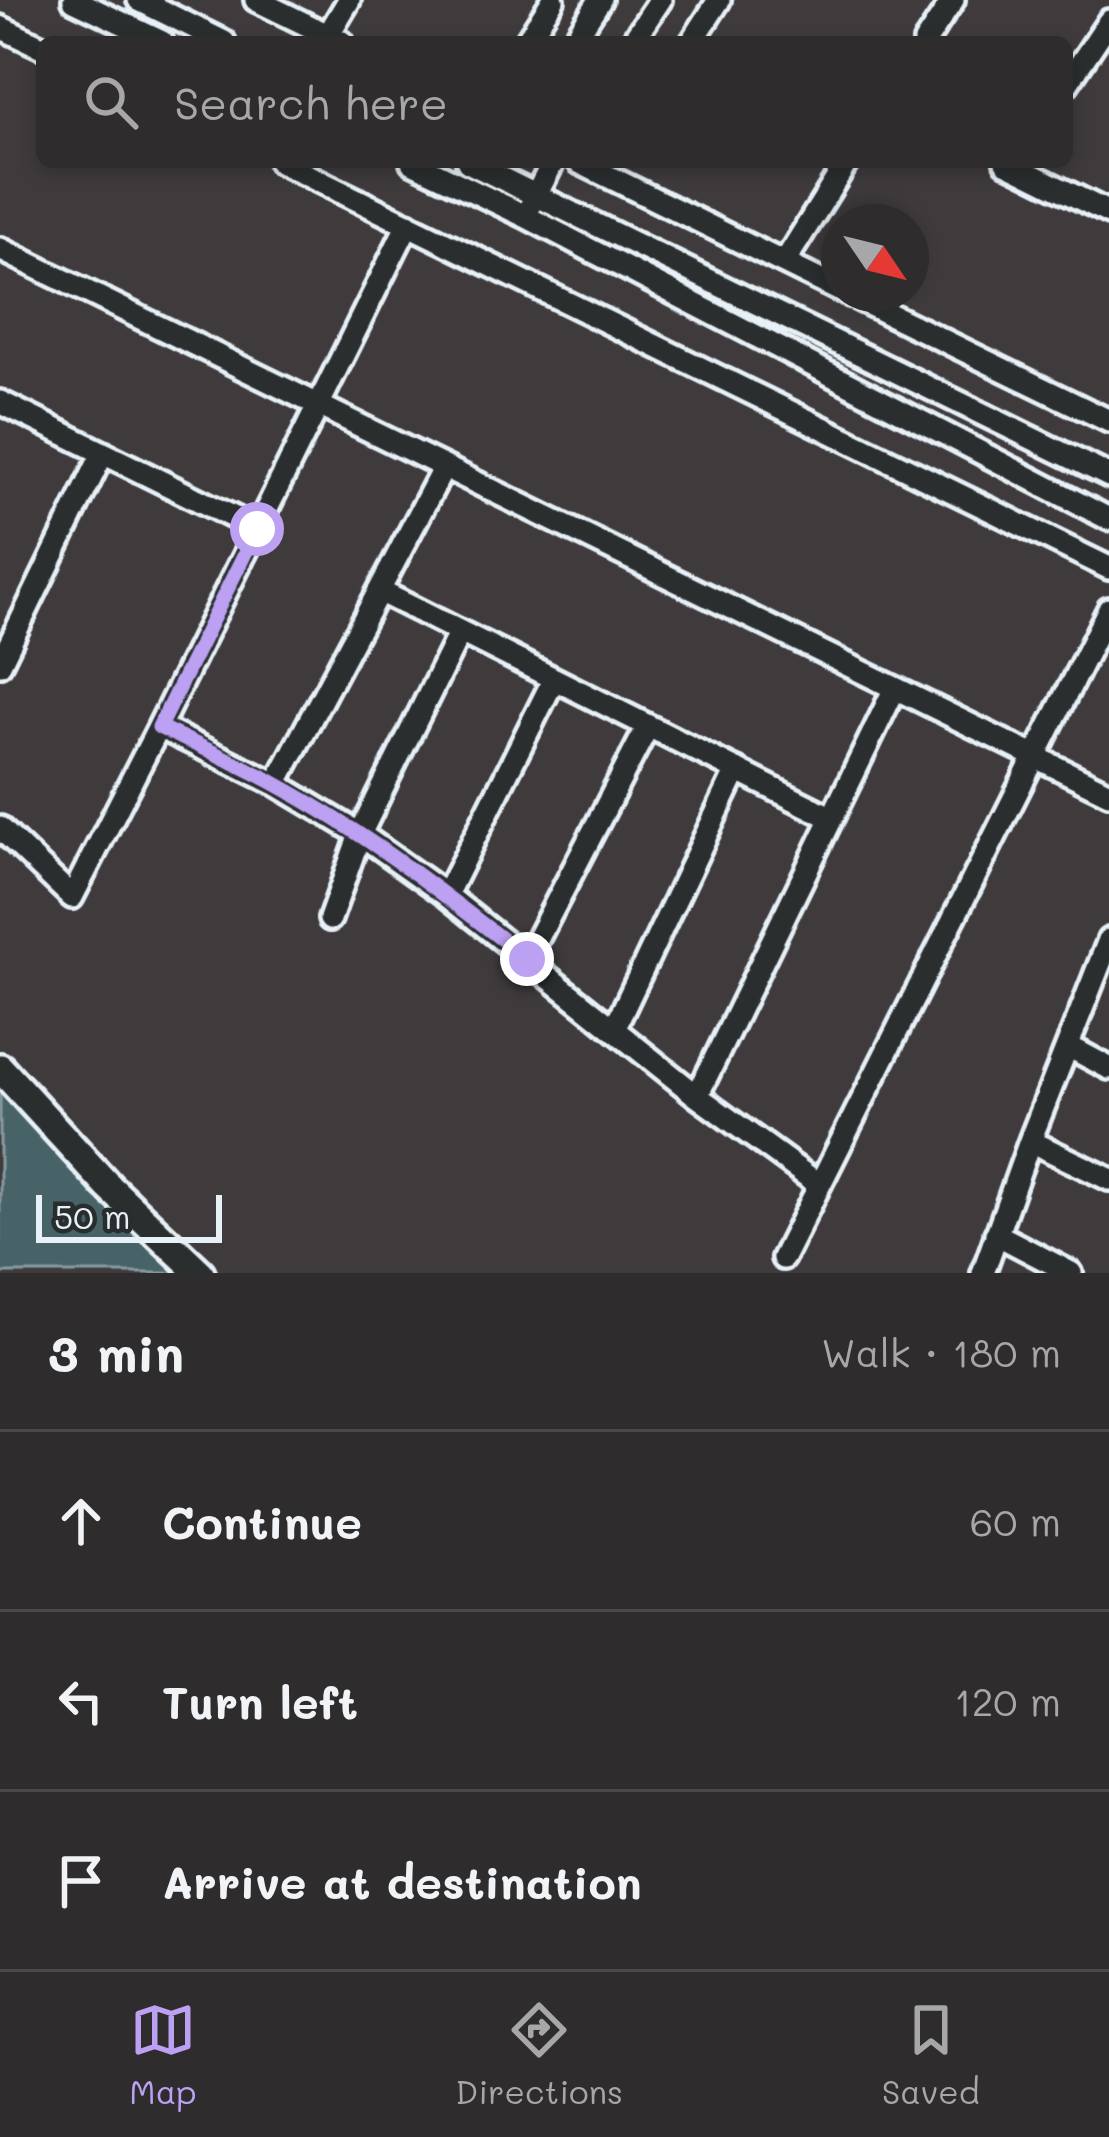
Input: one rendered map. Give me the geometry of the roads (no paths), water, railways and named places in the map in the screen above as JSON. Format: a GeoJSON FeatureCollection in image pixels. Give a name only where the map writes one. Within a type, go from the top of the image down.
{"type":"FeatureCollection","features":[{"type":"Feature","properties":{"kind":"street"},"geometry":{"type":"LineString","coordinates":[[74,0],[149,36]]}},
{"type":"Feature","properties":{"kind":"street"},"geometry":{"type":"LineString","coordinates":[[139,0],[212,36]]}},
{"type":"Feature","properties":{"kind":"street"},"geometry":{"type":"LineString","coordinates":[[256,0],[328,36]]}},
{"type":"Feature","properties":{"kind":"street"},"geometry":{"type":"LineString","coordinates":[[335,36],[349,0]]}},
{"type":"Feature","properties":{"kind":"street"},"geometry":{"type":"LineString","coordinates":[[530,36],[553,0]]}},
{"type":"Feature","properties":{"kind":"street"},"geometry":{"type":"LineString","coordinates":[[577,36],[600,0]]}},
{"type":"Feature","properties":{"kind":"street"},"geometry":{"type":"LineString","coordinates":[[636,36],[660,0]]}},
{"type":"Feature","properties":{"kind":"street"},"geometry":{"type":"LineString","coordinates":[[696,36],[719,0]]}},
{"type":"Feature","properties":{"kind":"street"},"geometry":{"type":"LineString","coordinates":[[929,36],[953,0]]}},
{"type":"Feature","properties":{"kind":"street"},"geometry":{"type":"LineString","coordinates":[[1073,76],[1109,21]]}},
{"type":"Feature","properties":{"kind":"street"},"geometry":{"type":"LineString","coordinates":[[0,27],[36,44]]}},
{"type":"Feature","properties":{"kind":"street"},"geometry":{"type":"LineString","coordinates":[[292,168],[1109,568]]}},
{"type":"Feature","properties":{"kind":"street"},"geometry":{"type":"LineString","coordinates":[[425,168],[1109,519]]}},
{"type":"Feature","properties":{"kind":"street"},"geometry":{"type":"LineString","coordinates":[[471,190],[481,168]]}},
{"type":"Feature","properties":{"kind":"street"},"geometry":{"type":"LineString","coordinates":[[487,168],[1109,476]]}},
{"type":"Feature","properties":{"kind":"street"},"geometry":{"type":"LineString","coordinates":[[525,216],[550,168]]}},
{"type":"Feature","properties":{"kind":"street"},"geometry":{"type":"LineString","coordinates":[[784,263],[843,168]]}},
{"type":"Feature","properties":{"kind":"street"},"geometry":{"type":"LineString","coordinates":[[1022,168],[1109,213]]}},
{"type":"Feature","properties":{"kind":"street"},"geometry":{"type":"LineString","coordinates":[[610,169],[821,281]]}},
{"type":"Feature","properties":{"kind":"street"},"geometry":{"type":"LineString","coordinates":[[0,828],[72,897],[408,224]]}},
{"type":"Feature","properties":{"kind":"street"},"geometry":{"type":"LineString","coordinates":[[0,249],[1109,793]]}},
{"type":"Feature","properties":{"kind":"street"},"geometry":{"type":"LineString","coordinates":[[885,312],[1109,421]]}},
{"type":"Feature","properties":{"kind":"street"},"geometry":{"type":"LineString","coordinates":[[0,402],[257,529]]}},
{"type":"Feature","properties":{"kind":"street"},"geometry":{"type":"LineString","coordinates":[[0,664],[103,453]]}},
{"type":"Feature","properties":{"kind":"street"},"geometry":{"type":"LineString","coordinates":[[276,784],[443,467]]}},
{"type":"Feature","properties":{"kind":"street"},"geometry":{"type":"LineString","coordinates":[[380,591],[832,818]]}},
{"type":"Feature","properties":{"kind":"street"},"geometry":{"type":"LineString","coordinates":[[782,1258],[1109,609]]}},
{"type":"Feature","properties":{"kind":"street"},"geometry":{"type":"LineString","coordinates":[[330,919],[360,834],[460,632]]}},
{"type":"Feature","properties":{"kind":"street"},"geometry":{"type":"LineString","coordinates":[[446,895],[554,679]]}},
{"type":"Feature","properties":{"kind":"street"},"geometry":{"type":"LineString","coordinates":[[697,1096],[895,688]]}},
{"type":"Feature","properties":{"kind":"street"},"geometry":{"type":"LineString","coordinates":[[527,959],[648,726]]}},
{"type":"Feature","properties":{"kind":"street"},"geometry":{"type":"LineString","coordinates":[[159,727],[276,784],[360,834],[446,895],[697,1096],[818,1184]]}},
{"type":"Feature","properties":{"kind":"street"},"geometry":{"type":"LineString","coordinates":[[614,1029],[737,770]]}},
{"type":"Feature","properties":{"kind":"street"},"geometry":{"type":"LineString","coordinates":[[982,1273],[1108,948]]}},
{"type":"Feature","properties":{"kind":"street"},"geometry":{"type":"LineString","coordinates":[[1068,1046],[1109,1068]]}},
{"type":"Feature","properties":{"kind":"street"},"geometry":{"type":"LineString","coordinates":[[0,1068],[108,1186],[200,1273]]}},
{"type":"Feature","properties":{"kind":"street"},"geometry":{"type":"LineString","coordinates":[[1030,1141],[1109,1179]]}},
{"type":"Feature","properties":{"kind":"street"},"geometry":{"type":"LineString","coordinates":[[996,1234],[1070,1273]]}},
{"type":"Feature","properties":{"kind":"water"},"geometry":{"type":"Polygon","coordinates":[[[0,1058],[200,1256],[217,1273],[0,1273],[0,1058]]]}}]}
